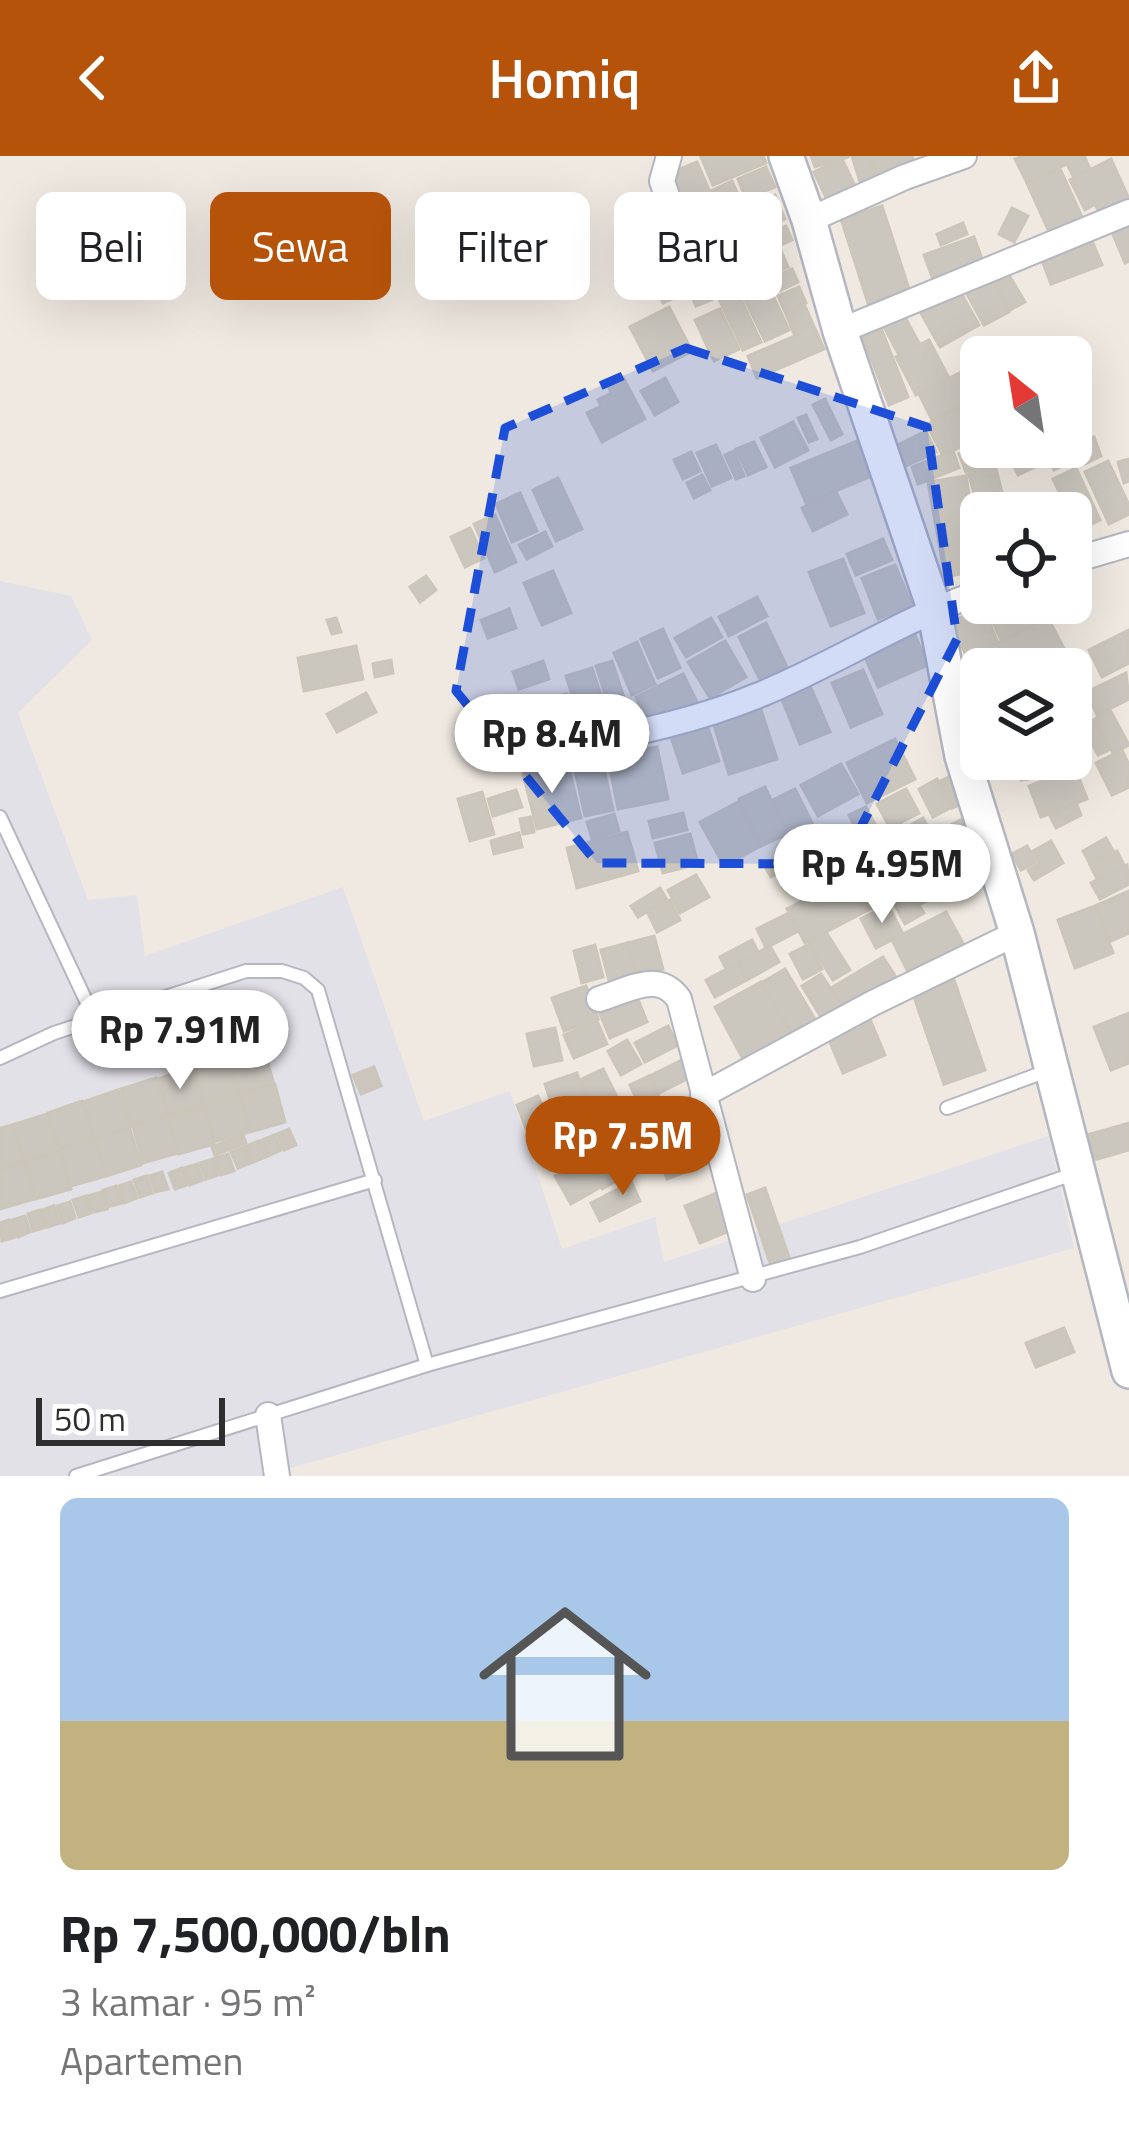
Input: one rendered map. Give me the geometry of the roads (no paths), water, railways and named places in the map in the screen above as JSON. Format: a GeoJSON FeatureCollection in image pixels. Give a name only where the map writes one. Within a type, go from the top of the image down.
{"type":"FeatureCollection","features":[{"type":"Feature","properties":{"kind":"street"},"geometry":{"type":"LineString","coordinates":[[666,192],[662,181],[669,156]]}},
{"type":"Feature","properties":{"kind":"street"},"geometry":{"type":"LineString","coordinates":[[786,156],[934,608],[962,756],[1017,933],[1129,1371]]}},
{"type":"Feature","properties":{"kind":"street"},"geometry":{"type":"LineString","coordinates":[[809,220],[964,156]]}},
{"type":"Feature","properties":{"kind":"street"},"geometry":{"type":"LineString","coordinates":[[840,331],[1129,212]]}},
{"type":"Feature","properties":{"kind":"street"},"geometry":{"type":"LineString","coordinates":[[1092,555],[1129,544]]}},
{"type":"Feature","properties":{"kind":"street"},"geometry":{"type":"LineString","coordinates":[[560,745],[669,726],[766,692],[960,599]]}},
{"type":"Feature","properties":{"kind":"street"},"geometry":{"type":"LineString","coordinates":[[703,1095],[873,1003],[1017,933]]}},
{"type":"Feature","properties":{"kind":"street"},"geometry":{"type":"LineString","coordinates":[[599,999],[659,981],[679,999],[753,1279]]}},
{"type":"Feature","properties":{"kind":"street"},"geometry":{"type":"LineString","coordinates":[[268,1415],[277,1476]]}},
{"type":"Feature","properties":{"kind":"lane"},"geometry":{"type":"LineString","coordinates":[[0,818],[95,1020]]}},
{"type":"Feature","properties":{"kind":"lane"},"geometry":{"type":"LineString","coordinates":[[0,1058],[95,1020],[246,971],[282,971],[304,978],[318,990],[428,1365]]}},
{"type":"Feature","properties":{"kind":"lane"},"geometry":{"type":"LineString","coordinates":[[947,1108],[1053,1068]]}},
{"type":"Feature","properties":{"kind":"lane"},"geometry":{"type":"LineString","coordinates":[[76,1476],[428,1365],[860,1247],[1077,1172]]}},
{"type":"Feature","properties":{"kind":"lane"},"geometry":{"type":"LineString","coordinates":[[0,1291],[376,1180]]}}]}
